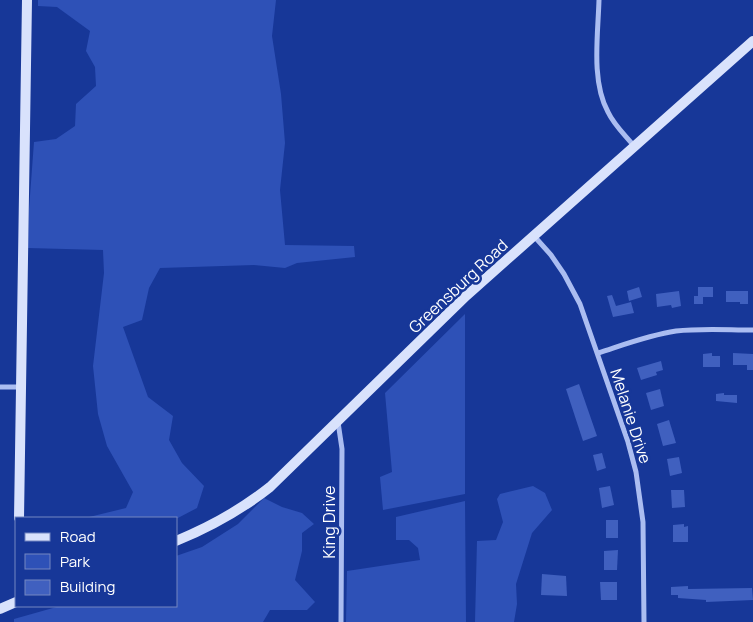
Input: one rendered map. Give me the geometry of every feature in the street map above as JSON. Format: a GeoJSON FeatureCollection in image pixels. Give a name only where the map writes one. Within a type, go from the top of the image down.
{"type":"FeatureCollection","features":[{"type":"Feature","properties":{"kind":"main road"},"geometry":{"type":"LineString","coordinates":[[18,517],[27,0]]}},
{"type":"Feature","properties":{"kind":"main road","name":"Greensburg Road"},"geometry":{"type":"LineString","coordinates":[[178,541],[221,520],[256,498],[285,474],[466,296],[753,41]]}},
{"type":"Feature","properties":{"kind":"main road"},"geometry":{"type":"LineString","coordinates":[[0,609],[15,602]]}},
{"type":"Feature","properties":{"kind":"street"},"geometry":{"type":"LineString","coordinates":[[599,0],[598,69],[601,94],[612,118],[635,147]]}},
{"type":"Feature","properties":{"kind":"street","name":"Melanie Drive"},"geometry":{"type":"LineString","coordinates":[[534,236],[551,255],[573,289],[580,304],[628,442],[639,487],[643,522],[644,622]]}},
{"type":"Feature","properties":{"kind":"street"},"geometry":{"type":"LineString","coordinates":[[598,354],[656,335],[676,331],[753,330]]}},
{"type":"Feature","properties":{"kind":"street"},"geometry":{"type":"LineString","coordinates":[[0,387],[20,387]]}},
{"type":"Feature","properties":{"kind":"street","name":"King Drive"},"geometry":{"type":"LineString","coordinates":[[338,422],[342,449],[341,622]]}},
{"type":"Feature","properties":{"kind":"green space"},"geometry":{"type":"Polygon","coordinates":[[[38,0],[276,0],[272,36],[281,94],[285,143],[280,190],[285,245],[354,246],[355,257],[297,263],[285,268],[254,265],[160,268],[149,288],[142,320],[123,327],[148,397],[173,416],[169,440],[182,463],[204,486],[197,508],[178,518],[89,517],[126,508],[133,492],[107,446],[98,414],[93,366],[104,273],[103,250],[28,248],[34,142],[56,139],[75,126],[76,104],[96,86],[95,67],[86,51],[90,31],[57,7],[38,6],[38,0]]]}},
{"type":"Feature","properties":{"kind":"green space"},"geometry":{"type":"Polygon","coordinates":[[[465,314],[465,494],[383,510],[380,477],[392,472],[385,393],[465,314]]]}},
{"type":"Feature","properties":{"kind":"green space"},"geometry":{"type":"Polygon","coordinates":[[[533,486],[545,493],[552,510],[532,533],[516,584],[517,604],[514,622],[475,622],[477,541],[496,540],[503,522],[497,499],[500,494],[533,486]]]}},
{"type":"Feature","properties":{"kind":"green space"},"geometry":{"type":"Polygon","coordinates":[[[264,498],[282,507],[302,513],[314,524],[302,533],[302,551],[295,580],[315,602],[307,610],[270,610],[263,622],[14,622],[14,619],[56,607],[178,607],[178,555],[202,547],[238,524],[264,498]]]}},
{"type":"Feature","properties":{"kind":"green space"},"geometry":{"type":"Polygon","coordinates":[[[465,501],[466,622],[346,622],[347,571],[420,560],[418,548],[409,540],[396,540],[396,517],[465,501]]]}},
{"type":"Feature","properties":{"kind":"building"},"geometry":{"type":"Polygon","coordinates":[[[639,287],[642,297],[629,301],[627,291],[639,287]]]}},
{"type":"Feature","properties":{"kind":"building"},"geometry":{"type":"Polygon","coordinates":[[[698,287],[713,287],[713,297],[703,297],[703,304],[694,304],[694,296],[698,296],[698,287]]]}},
{"type":"Feature","properties":{"kind":"building"},"geometry":{"type":"Polygon","coordinates":[[[679,291],[681,306],[672,308],[671,305],[657,307],[656,294],[679,291]]]}},
{"type":"Feature","properties":{"kind":"building"},"geometry":{"type":"Polygon","coordinates":[[[726,291],[748,291],[748,304],[726,302],[726,291]]]}},
{"type":"Feature","properties":{"kind":"building"},"geometry":{"type":"Polygon","coordinates":[[[612,295],[616,306],[631,302],[634,313],[613,317],[607,296],[612,295]]]}},
{"type":"Feature","properties":{"kind":"building"},"geometry":{"type":"Polygon","coordinates":[[[712,353],[712,356],[720,356],[720,367],[703,367],[703,354],[712,353]]]}},
{"type":"Feature","properties":{"kind":"building"},"geometry":{"type":"Polygon","coordinates":[[[733,353],[753,354],[753,370],[747,370],[747,365],[733,365],[733,353]]]}},
{"type":"Feature","properties":{"kind":"building"},"geometry":{"type":"Polygon","coordinates":[[[661,361],[663,370],[656,372],[657,375],[641,380],[637,368],[661,361]]]}},
{"type":"Feature","properties":{"kind":"building"},"geometry":{"type":"Polygon","coordinates":[[[579,384],[597,436],[583,441],[566,389],[579,384]]]}},
{"type":"Feature","properties":{"kind":"building"},"geometry":{"type":"Polygon","coordinates":[[[660,389],[664,406],[651,410],[646,393],[660,389]]]}},
{"type":"Feature","properties":{"kind":"building"},"geometry":{"type":"Polygon","coordinates":[[[724,393],[724,395],[737,395],[737,403],[716,401],[716,394],[724,393]]]}},
{"type":"Feature","properties":{"kind":"building"},"geometry":{"type":"Polygon","coordinates":[[[669,420],[676,443],[663,446],[657,424],[669,420]]]}},
{"type":"Feature","properties":{"kind":"building"},"geometry":{"type":"Polygon","coordinates":[[[602,453],[606,468],[597,471],[593,455],[602,453]]]}},
{"type":"Feature","properties":{"kind":"building"},"geometry":{"type":"Polygon","coordinates":[[[679,457],[682,473],[670,476],[667,459],[679,457]]]}},
{"type":"Feature","properties":{"kind":"building"},"geometry":{"type":"Polygon","coordinates":[[[610,486],[614,505],[602,508],[599,488],[610,486]]]}},
{"type":"Feature","properties":{"kind":"building"},"geometry":{"type":"Polygon","coordinates":[[[671,490],[684,490],[685,507],[672,508],[671,490]]]}},
{"type":"Feature","properties":{"kind":"building"},"geometry":{"type":"Polygon","coordinates":[[[606,520],[618,520],[618,538],[606,538],[606,520]]]}},
{"type":"Feature","properties":{"kind":"building"},"geometry":{"type":"Polygon","coordinates":[[[684,524],[684,527],[688,526],[688,542],[673,542],[673,525],[684,524]]]}},
{"type":"Feature","properties":{"kind":"building"},"geometry":{"type":"Polygon","coordinates":[[[618,550],[617,570],[604,570],[604,551],[618,550]]]}},
{"type":"Feature","properties":{"kind":"building"},"geometry":{"type":"Polygon","coordinates":[[[542,574],[566,576],[567,596],[541,595],[542,574]]]}},
{"type":"Feature","properties":{"kind":"building"},"geometry":{"type":"Polygon","coordinates":[[[600,582],[617,582],[617,600],[601,600],[600,582]]]}},
{"type":"Feature","properties":{"kind":"building"},"geometry":{"type":"Polygon","coordinates":[[[688,586],[688,589],[752,588],[753,600],[706,602],[706,600],[678,598],[678,595],[671,595],[671,587],[688,586]]]}}]}
